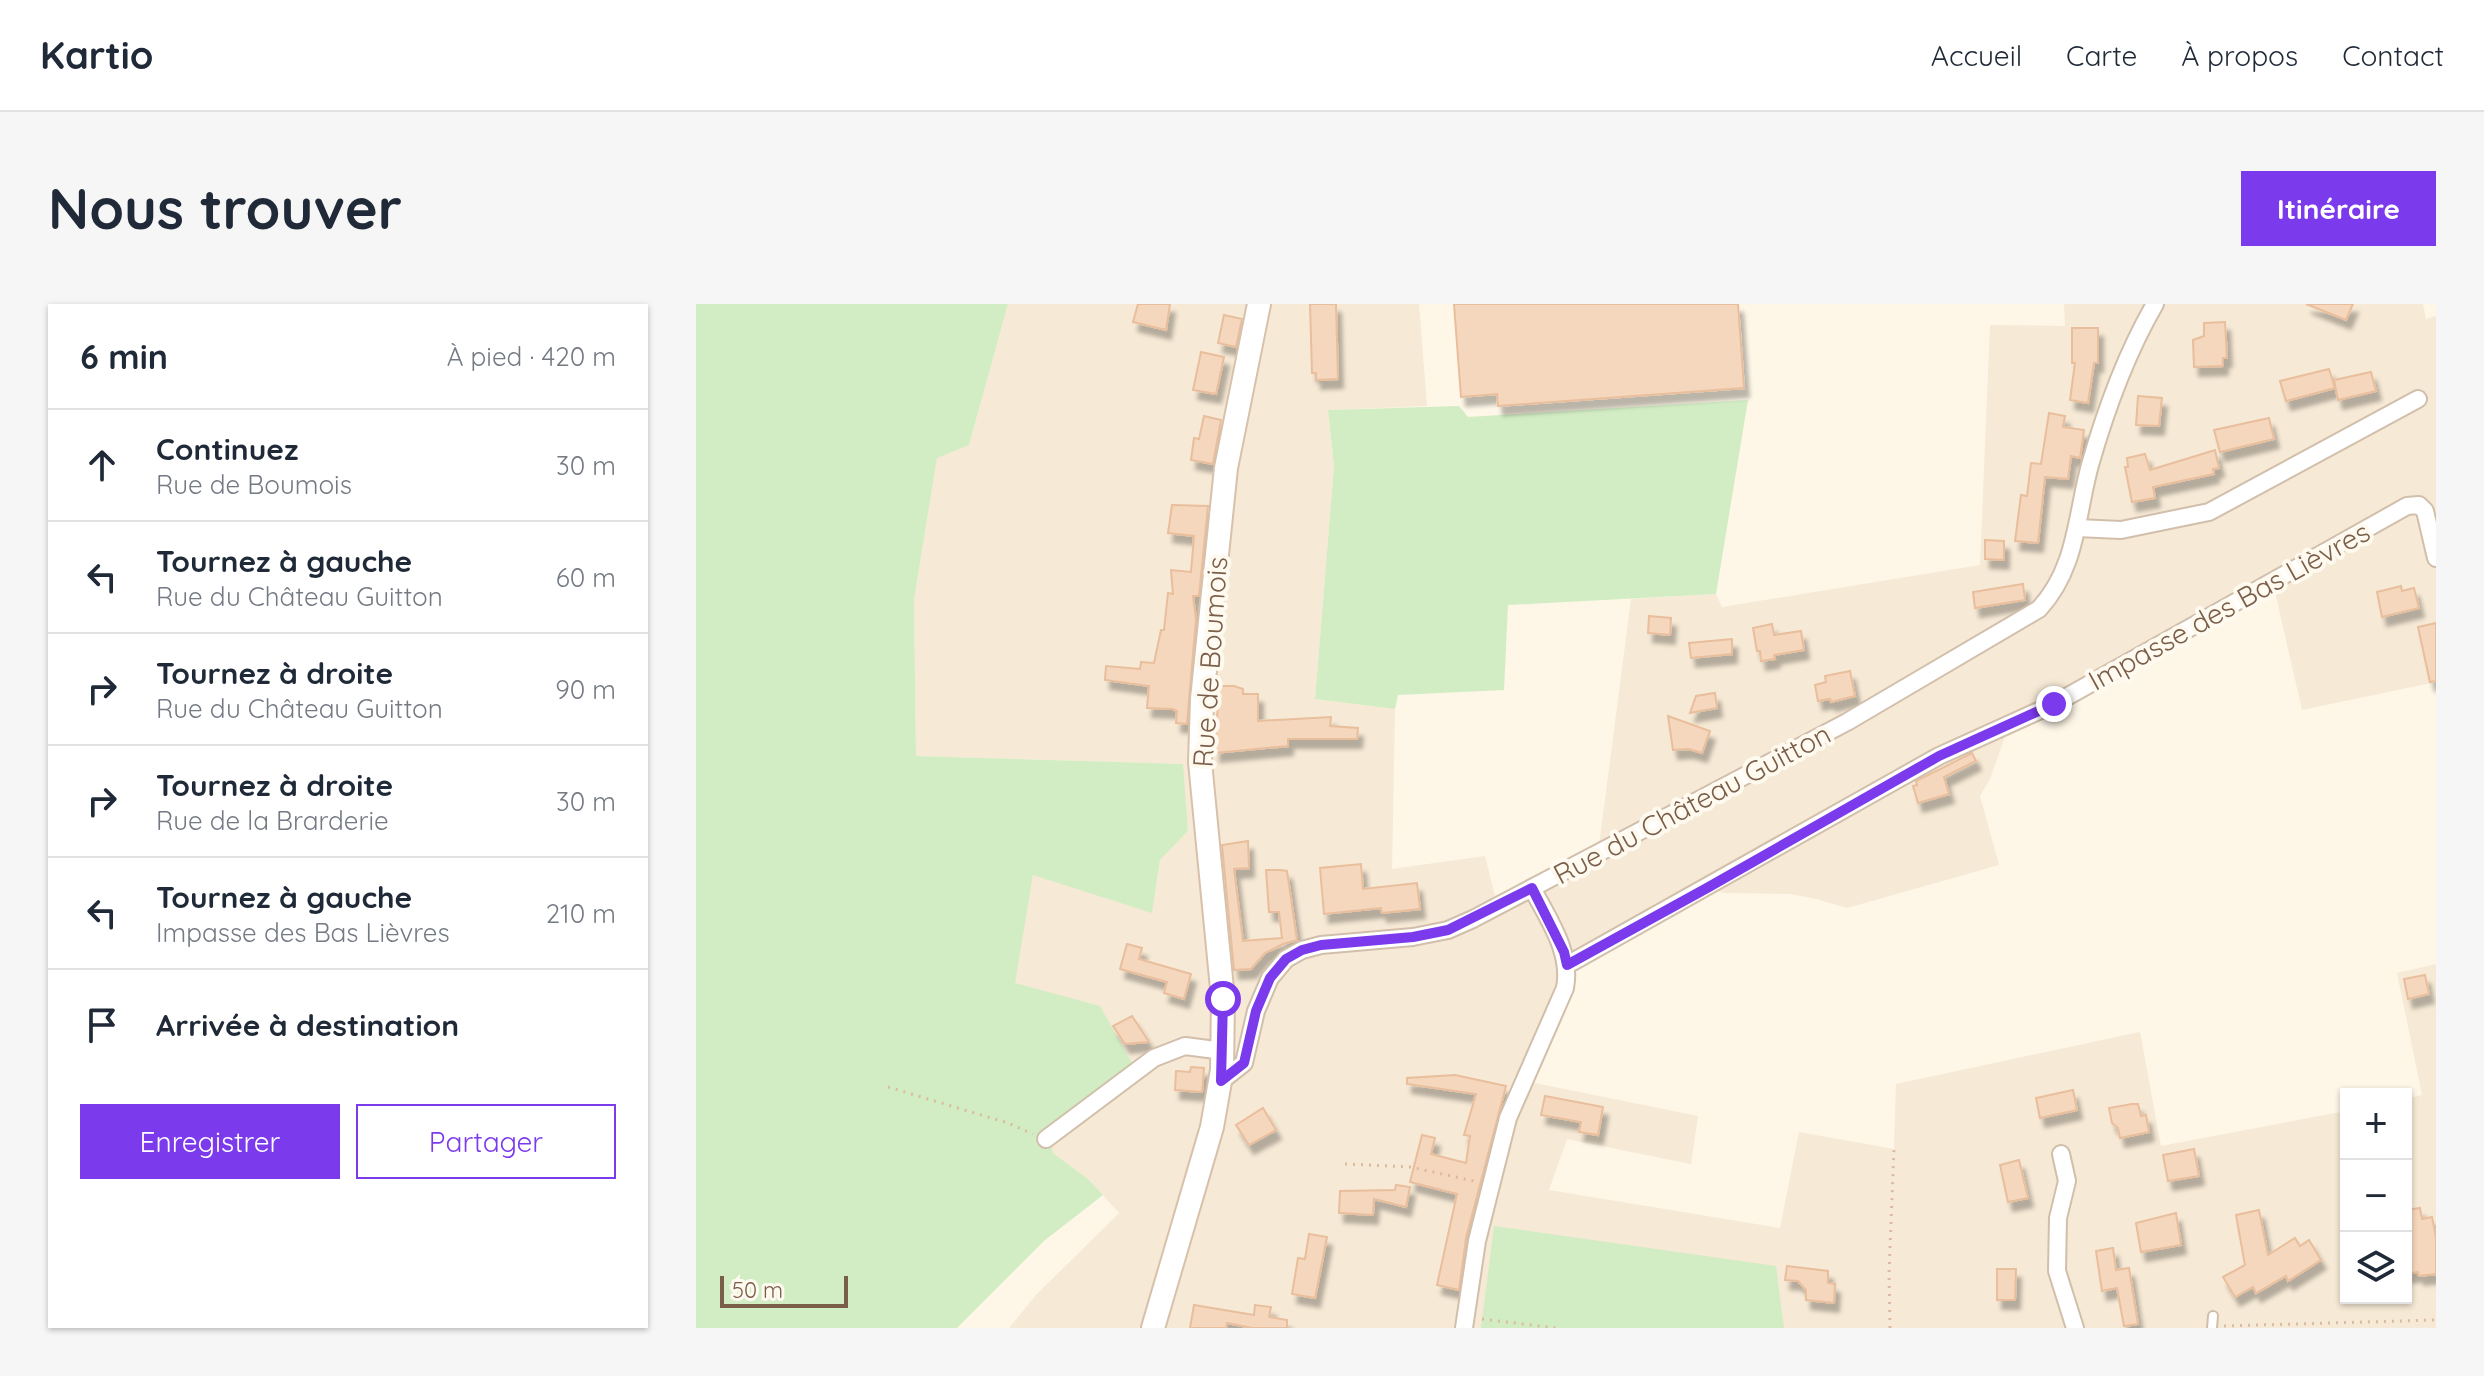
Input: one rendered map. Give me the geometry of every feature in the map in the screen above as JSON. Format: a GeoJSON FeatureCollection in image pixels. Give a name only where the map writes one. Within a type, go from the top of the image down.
{"type":"FeatureCollection","features":[{"type":"Feature","properties":{"kind":"street","name":"Rue de Boumois"},"geometry":{"type":"LineString","coordinates":[[1153,1328],[1212,1127],[1222,1068],[1223,999],[1200,762],[1202,699],[1226,468],[1259,304]]}},
{"type":"Feature","properties":{"kind":"street","name":"Rue du Château Guitton"},"geometry":{"type":"LineString","coordinates":[[1222,1068],[1244,1063],[1256,1011],[1270,978],[1286,959],[1302,950],[1448,930],[1847,722],[2039,609],[2055,591],[2066,565],[2090,466],[2122,371],[2155,304]]}},
{"type":"Feature","properties":{"kind":"street"},"geometry":{"type":"LineString","coordinates":[[2077,528],[2121,530],[2209,512],[2418,399]]}},
{"type":"Feature","properties":{"kind":"street","name":"Impasse des Bas Lièvres"},"geometry":{"type":"LineString","coordinates":[[1567,965],[1939,756],[2054,704],[2407,506],[2419,505],[2425,511],[2436,558]]}},
{"type":"Feature","properties":{"kind":"street"},"geometry":{"type":"LineString","coordinates":[[1465,1322],[1489,1185],[1512,1105],[1565,988],[1567,965],[1564,952],[1532,888]]}},
{"type":"Feature","properties":{"kind":"street"},"geometry":{"type":"LineString","coordinates":[[1046,1139],[1154,1058],[1185,1046],[1222,1068]]}},
{"type":"Feature","properties":{"kind":"street"},"geometry":{"type":"LineString","coordinates":[[2061,1154],[2067,1181],[2058,1218],[2057,1271],[2075,1328]]}},
{"type":"Feature","properties":{"kind":"path"},"geometry":{"type":"LineString","coordinates":[[888,1087],[1008,1123],[1046,1139]]}},
{"type":"Feature","properties":{"kind":"path"},"geometry":{"type":"LineString","coordinates":[[1890,1328],[1894,1149]]}},
{"type":"Feature","properties":{"kind":"path"},"geometry":{"type":"LineString","coordinates":[[1345,1164],[1410,1167],[1489,1185]]}},
{"type":"Feature","properties":{"kind":"path"},"geometry":{"type":"LineString","coordinates":[[2213,1323],[2436,1320]]}},
{"type":"Feature","properties":{"kind":"path"},"geometry":{"type":"LineString","coordinates":[[1465,1322],[1556,1328]]}},
{"type":"Feature","properties":{"kind":"shaded area"},"geometry":{"type":"Polygon","coordinates":[[[1008,304],[1419,304],[1427,406],[1328,410],[1334,466],[1315,699],[1395,709],[1392,869],[1485,856],[1495,896],[1599,846],[1631,599],[1716,594],[1722,607],[1980,565],[1990,325],[2065,326],[2064,304],[2423,304],[2426,319],[2436,316],[2436,682],[2302,710],[2273,583],[2009,725],[1990,779],[1980,796],[1999,865],[1847,908],[1790,894],[1724,893],[1707,888],[1567,965],[1525,1081],[1698,1116],[1691,1164],[1567,1139],[1549,1190],[1780,1228],[1799,1132],[1894,1149],[1896,1084],[2140,1032],[2161,1146],[2340,1112],[2340,1304],[2412,1304],[2412,1098],[2422,1095],[2397,973],[2436,964],[2436,1328],[1009,1328],[1036,1295],[1119,1213],[1088,1179],[1053,1153],[1048,1129],[1099,1006],[1014,984],[1033,874],[1152,912],[1160,860],[1188,831],[1182,764],[916,756],[914,600],[937,457],[969,445],[1008,304]]]}},
{"type":"Feature","properties":{"kind":"green space"},"geometry":{"type":"Polygon","coordinates":[[[696,304],[1008,304],[969,445],[937,458],[914,600],[916,756],[1183,764],[1188,831],[1160,860],[1152,913],[1033,875],[1015,983],[1100,1006],[1133,1065],[1048,1129],[1053,1153],[1088,1179],[1103,1195],[1044,1241],[957,1328],[696,1328],[696,304]]]}},
{"type":"Feature","properties":{"kind":"green space"},"geometry":{"type":"Polygon","coordinates":[[[1748,400],[1716,594],[1508,605],[1504,690],[1398,695],[1395,709],[1315,699],[1334,466],[1328,410],[1459,406],[1468,417],[1748,400]]]}},
{"type":"Feature","properties":{"kind":"green space"},"geometry":{"type":"Polygon","coordinates":[[[1494,1226],[1776,1266],[1784,1328],[1481,1328],[1494,1226]]]}},
{"type":"Feature","properties":{"kind":"building"},"geometry":{"type":"Polygon","coordinates":[[[1138,304],[1170,304],[1166,330],[1133,322],[1138,304]]]}},
{"type":"Feature","properties":{"kind":"building"},"geometry":{"type":"Polygon","coordinates":[[[1310,304],[1336,304],[1338,379],[1316,380],[1316,373],[1312,373],[1310,304]]]}},
{"type":"Feature","properties":{"kind":"building"},"geometry":{"type":"Polygon","coordinates":[[[1454,304],[1738,304],[1744,388],[1498,406],[1497,394],[1461,397],[1454,304]]]}},
{"type":"Feature","properties":{"kind":"building"},"geometry":{"type":"Polygon","coordinates":[[[2306,304],[2353,304],[2346,320],[2306,304]]]}},
{"type":"Feature","properties":{"kind":"building"},"geometry":{"type":"Polygon","coordinates":[[[1224,315],[1242,319],[1236,347],[1218,343],[1224,315]]]}},
{"type":"Feature","properties":{"kind":"building"},"geometry":{"type":"Polygon","coordinates":[[[2225,322],[2227,358],[2223,358],[2223,366],[2194,367],[2193,340],[2204,336],[2204,323],[2225,322]]]}},
{"type":"Feature","properties":{"kind":"building"},"geometry":{"type":"Polygon","coordinates":[[[2072,328],[2098,328],[2098,363],[2094,363],[2088,403],[2070,400],[2075,363],[2072,363],[2072,328]]]}},
{"type":"Feature","properties":{"kind":"building"},"geometry":{"type":"Polygon","coordinates":[[[1201,352],[1224,357],[1216,394],[1193,390],[1201,352]]]}},
{"type":"Feature","properties":{"kind":"building"},"geometry":{"type":"Polygon","coordinates":[[[2329,369],[2335,388],[2286,401],[2280,381],[2329,369]]]}},
{"type":"Feature","properties":{"kind":"building"},"geometry":{"type":"Polygon","coordinates":[[[2371,372],[2376,391],[2338,400],[2334,380],[2371,372]]]}},
{"type":"Feature","properties":{"kind":"building"},"geometry":{"type":"Polygon","coordinates":[[[2138,396],[2162,398],[2159,426],[2136,425],[2138,396]]]}},
{"type":"Feature","properties":{"kind":"building"},"geometry":{"type":"Polygon","coordinates":[[[2049,413],[2065,416],[2063,427],[2084,430],[2080,458],[2071,456],[2068,479],[2045,477],[2038,543],[2015,541],[2021,495],[2027,496],[2031,463],[2041,464],[2049,413]]]}},
{"type":"Feature","properties":{"kind":"building"},"geometry":{"type":"Polygon","coordinates":[[[1204,416],[1221,420],[1213,464],[1191,460],[1194,438],[1199,439],[1204,416]]]}},
{"type":"Feature","properties":{"kind":"building"},"geometry":{"type":"Polygon","coordinates":[[[2269,418],[2274,439],[2220,452],[2214,430],[2269,418]]]}},
{"type":"Feature","properties":{"kind":"building"},"geometry":{"type":"Polygon","coordinates":[[[2215,450],[2219,468],[2213,469],[2214,474],[2153,487],[2155,498],[2132,502],[2125,467],[2128,467],[2127,458],[2145,454],[2150,470],[2215,450]]]}},
{"type":"Feature","properties":{"kind":"building"},"geometry":{"type":"Polygon","coordinates":[[[1172,505],[1208,506],[1199,596],[1193,596],[1196,619],[1187,724],[1176,723],[1177,711],[1173,709],[1147,708],[1149,686],[1105,680],[1106,666],[1140,669],[1141,662],[1154,663],[1161,630],[1164,630],[1168,593],[1173,594],[1171,570],[1191,572],[1194,536],[1168,533],[1172,505]]]}},
{"type":"Feature","properties":{"kind":"building"},"geometry":{"type":"Polygon","coordinates":[[[1985,540],[2004,541],[2004,560],[1985,559],[1985,540]]]}},
{"type":"Feature","properties":{"kind":"building"},"geometry":{"type":"Polygon","coordinates":[[[2023,584],[2025,600],[1975,608],[1973,592],[2023,584]]]}},
{"type":"Feature","properties":{"kind":"building"},"geometry":{"type":"Polygon","coordinates":[[[2401,586],[2402,591],[2414,588],[2419,608],[2382,617],[2377,592],[2401,586]]]}},
{"type":"Feature","properties":{"kind":"building"},"geometry":{"type":"Polygon","coordinates":[[[1649,616],[1671,618],[1670,635],[1648,633],[1649,616]]]}},
{"type":"Feature","properties":{"kind":"building"},"geometry":{"type":"Polygon","coordinates":[[[2436,623],[2436,681],[2430,682],[2418,627],[2436,623]]]}},
{"type":"Feature","properties":{"kind":"building"},"geometry":{"type":"Polygon","coordinates":[[[1772,624],[1774,635],[1801,631],[1804,650],[1774,655],[1775,659],[1761,661],[1753,628],[1772,624]]]}},
{"type":"Feature","properties":{"kind":"building"},"geometry":{"type":"Polygon","coordinates":[[[1732,639],[1732,654],[1691,658],[1689,643],[1732,639]]]}},
{"type":"Feature","properties":{"kind":"building"},"geometry":{"type":"Polygon","coordinates":[[[1850,671],[1855,696],[1831,702],[1830,699],[1818,701],[1815,685],[1826,682],[1825,676],[1850,671]]]}},
{"type":"Feature","properties":{"kind":"building"},"geometry":{"type":"Polygon","coordinates":[[[1219,686],[1243,689],[1243,694],[1258,694],[1258,721],[1331,717],[1330,726],[1358,728],[1357,739],[1288,739],[1288,746],[1215,753],[1219,686]]]}},
{"type":"Feature","properties":{"kind":"building"},"geometry":{"type":"Polygon","coordinates":[[[1715,693],[1717,708],[1690,713],[1696,696],[1715,693]]]}},
{"type":"Feature","properties":{"kind":"building"},"geometry":{"type":"Polygon","coordinates":[[[1668,716],[1710,731],[1702,753],[1689,749],[1673,750],[1668,716]]]}},
{"type":"Feature","properties":{"kind":"building"},"geometry":{"type":"Polygon","coordinates":[[[1972,753],[1976,761],[1944,777],[1949,794],[1918,803],[1913,786],[1917,785],[1916,781],[1972,753]]]}},
{"type":"Feature","properties":{"kind":"building"},"geometry":{"type":"Polygon","coordinates":[[[1248,841],[1249,868],[1234,869],[1243,941],[1282,938],[1279,912],[1269,912],[1266,870],[1287,871],[1297,940],[1265,953],[1251,969],[1234,970],[1222,845],[1248,841]]]}},
{"type":"Feature","properties":{"kind":"building"},"geometry":{"type":"Polygon","coordinates":[[[1361,864],[1363,889],[1417,883],[1420,909],[1382,913],[1381,908],[1324,914],[1320,868],[1361,864]]]}},
{"type":"Feature","properties":{"kind":"building"},"geometry":{"type":"Polygon","coordinates":[[[1127,944],[1142,948],[1139,959],[1191,974],[1184,999],[1164,993],[1167,982],[1120,969],[1127,944]]]}},
{"type":"Feature","properties":{"kind":"building"},"geometry":{"type":"Polygon","coordinates":[[[2425,975],[2429,994],[2408,999],[2404,979],[2425,975]]]}},
{"type":"Feature","properties":{"kind":"building"},"geometry":{"type":"Polygon","coordinates":[[[1132,1016],[1149,1042],[1125,1044],[1113,1026],[1132,1016]]]}},
{"type":"Feature","properties":{"kind":"building"},"geometry":{"type":"Polygon","coordinates":[[[1191,1067],[1204,1068],[1202,1092],[1175,1090],[1176,1071],[1190,1072],[1191,1067]]]}},
{"type":"Feature","properties":{"kind":"building"},"geometry":{"type":"Polygon","coordinates":[[[1455,1075],[1506,1086],[1466,1238],[1459,1290],[1437,1285],[1457,1194],[1410,1182],[1422,1135],[1435,1138],[1431,1154],[1466,1163],[1470,1136],[1464,1135],[1476,1094],[1407,1084],[1407,1078],[1455,1075]]]}},
{"type":"Feature","properties":{"kind":"building"},"geometry":{"type":"Polygon","coordinates":[[[2073,1090],[2077,1110],[2040,1118],[2036,1098],[2073,1090]]]}},
{"type":"Feature","properties":{"kind":"building"},"geometry":{"type":"Polygon","coordinates":[[[1545,1096],[1603,1107],[1598,1135],[1579,1132],[1581,1122],[1541,1115],[1545,1096]]]}},
{"type":"Feature","properties":{"kind":"building"},"geometry":{"type":"Polygon","coordinates":[[[2138,1104],[2141,1116],[2146,1115],[2149,1132],[2120,1138],[2109,1108],[2138,1104]]]}},
{"type":"Feature","properties":{"kind":"building"},"geometry":{"type":"Polygon","coordinates":[[[1263,1108],[1276,1130],[1249,1145],[1236,1125],[1263,1108]]]}},
{"type":"Feature","properties":{"kind":"building"},"geometry":{"type":"Polygon","coordinates":[[[2194,1149],[2199,1176],[2168,1181],[2163,1155],[2194,1149]]]}},
{"type":"Feature","properties":{"kind":"building"},"geometry":{"type":"Polygon","coordinates":[[[2019,1160],[2028,1198],[2008,1202],[2000,1165],[2019,1160]]]}},
{"type":"Feature","properties":{"kind":"building"},"geometry":{"type":"Polygon","coordinates":[[[1396,1185],[1410,1187],[1406,1207],[1374,1199],[1373,1215],[1339,1213],[1340,1191],[1395,1190],[1396,1185]]]}},
{"type":"Feature","properties":{"kind":"building"},"geometry":{"type":"Polygon","coordinates":[[[2420,1208],[2422,1219],[2432,1217],[2436,1237],[2436,1274],[2419,1276],[2418,1272],[2412,1273],[2412,1209],[2420,1208]]]}},
{"type":"Feature","properties":{"kind":"building"},"geometry":{"type":"Polygon","coordinates":[[[2259,1210],[2268,1255],[2295,1238],[2300,1246],[2309,1240],[2321,1260],[2288,1281],[2286,1276],[2256,1293],[2253,1287],[2235,1297],[2223,1277],[2245,1265],[2236,1215],[2259,1210]]]}},
{"type":"Feature","properties":{"kind":"building"},"geometry":{"type":"Polygon","coordinates":[[[2176,1213],[2181,1245],[2141,1252],[2136,1223],[2176,1213]]]}},
{"type":"Feature","properties":{"kind":"building"},"geometry":{"type":"Polygon","coordinates":[[[1309,1234],[1327,1237],[1315,1298],[1292,1294],[1298,1258],[1305,1259],[1309,1234]]]}},
{"type":"Feature","properties":{"kind":"building"},"geometry":{"type":"Polygon","coordinates":[[[2113,1248],[2116,1270],[2129,1268],[2138,1324],[2124,1326],[2117,1288],[2102,1291],[2096,1251],[2113,1248]]]}},
{"type":"Feature","properties":{"kind":"building"},"geometry":{"type":"Polygon","coordinates":[[[1787,1266],[1828,1271],[1828,1283],[1835,1284],[1834,1303],[1806,1300],[1806,1290],[1798,1281],[1785,1280],[1787,1266]]]}},
{"type":"Feature","properties":{"kind":"building"},"geometry":{"type":"Polygon","coordinates":[[[1997,1269],[2016,1269],[2015,1300],[1997,1300],[1997,1269]]]}},
{"type":"Feature","properties":{"kind":"building"},"geometry":{"type":"Polygon","coordinates":[[[1194,1305],[1254,1315],[1255,1305],[1271,1307],[1269,1317],[1287,1320],[1287,1328],[1252,1328],[1227,1323],[1226,1328],[1190,1328],[1194,1305]]]}},
{"type":"Feature","properties":{"kind":"route"},"geometry":{"type":"LineString","coordinates":[[1223,999],[1221,1081],[1244,1063],[1256,1011],[1270,978],[1286,959],[1302,950],[1448,930],[1532,888],[1564,952],[1567,965],[1939,756],[2054,704]]}}]}
